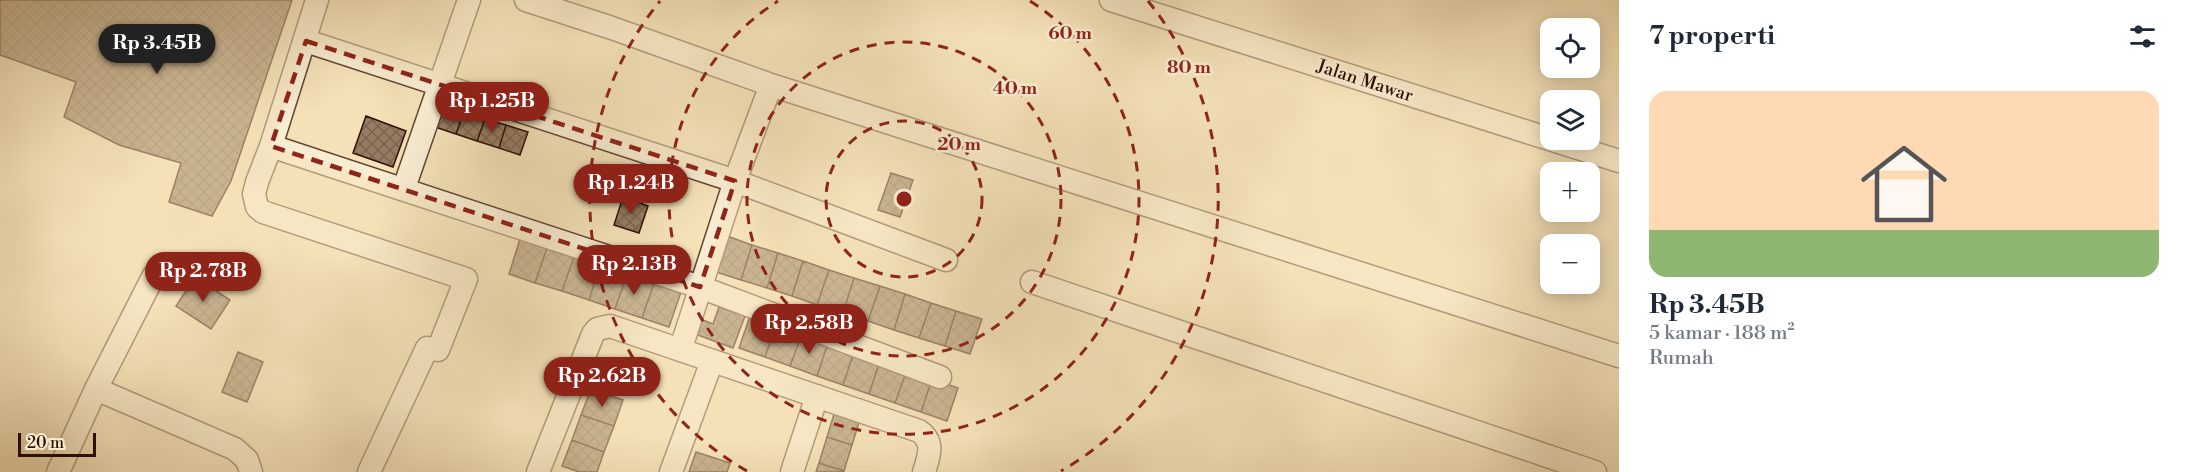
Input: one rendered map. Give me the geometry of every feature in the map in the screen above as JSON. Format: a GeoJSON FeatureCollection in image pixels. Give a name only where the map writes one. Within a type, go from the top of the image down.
{"type":"FeatureCollection","features":[{"type":"Feature","properties":{"kind":"street"},"geometry":{"type":"LineString","coordinates":[[317,0],[306,41],[254,194],[257,207],[263,212],[466,279],[438,350],[426,348],[369,472]]}},
{"type":"Feature","properties":{"kind":"street"},"geometry":{"type":"LineString","coordinates":[[404,188],[469,0]]}},
{"type":"Feature","properties":{"kind":"street"},"geometry":{"type":"LineString","coordinates":[[526,0],[771,85],[1619,356]]}},
{"type":"Feature","properties":{"kind":"street","name":"Jalan Mawar"},"geometry":{"type":"LineString","coordinates":[[1111,0],[1619,161]]}},
{"type":"Feature","properties":{"kind":"street"},"geometry":{"type":"LineString","coordinates":[[306,41],[735,182],[946,260]]}},
{"type":"Feature","properties":{"kind":"street"},"geometry":{"type":"LineString","coordinates":[[681,348],[735,182],[771,85]]}},
{"type":"Feature","properties":{"kind":"street"},"geometry":{"type":"LineString","coordinates":[[271,146],[700,287],[940,378]]}},
{"type":"Feature","properties":{"kind":"street"},"geometry":{"type":"LineString","coordinates":[[58,472],[96,389],[153,277]]}},
{"type":"Feature","properties":{"kind":"street"},"geometry":{"type":"LineString","coordinates":[[1032,282],[1595,472]]}},
{"type":"Feature","properties":{"kind":"street"},"geometry":{"type":"LineString","coordinates":[[538,472],[597,329],[615,326],[926,435],[930,449],[924,472]]}},
{"type":"Feature","properties":{"kind":"street"},"geometry":{"type":"LineString","coordinates":[[671,472],[712,361]]}},
{"type":"Feature","properties":{"kind":"street"},"geometry":{"type":"LineString","coordinates":[[96,389],[235,449],[247,460],[251,472]]}},
{"type":"Feature","properties":{"kind":"street"},"geometry":{"type":"LineString","coordinates":[[792,472],[817,396]]}},
{"type":"Feature","properties":{"kind":"highlighted area"},"geometry":{"type":"Polygon","coordinates":[[[306,41],[735,181],[700,287],[271,146],[306,41]]]}},
{"type":"Feature","properties":{"kind":"building"},"geometry":{"type":"Polygon","coordinates":[[[0,0],[292,0],[231,181],[212,216],[169,202],[181,163],[119,145],[64,117],[76,82],[0,55],[0,0]]]}},
{"type":"Feature","properties":{"kind":"building"},"geometry":{"type":"Polygon","coordinates":[[[442,105],[464,112],[456,134],[435,127],[442,105]]]}},
{"type":"Feature","properties":{"kind":"building"},"geometry":{"type":"Polygon","coordinates":[[[464,112],[485,119],[477,141],[456,134],[464,112]]]}},
{"type":"Feature","properties":{"kind":"building"},"geometry":{"type":"Polygon","coordinates":[[[366,116],[406,131],[393,167],[353,153],[366,116]]]}},
{"type":"Feature","properties":{"kind":"building"},"geometry":{"type":"Polygon","coordinates":[[[485,119],[506,125],[499,148],[477,141],[485,119]]]}},
{"type":"Feature","properties":{"kind":"building"},"geometry":{"type":"Polygon","coordinates":[[[506,125],[528,132],[520,155],[499,148],[506,125]]]}},
{"type":"Feature","properties":{"kind":"building"},"geometry":{"type":"Polygon","coordinates":[[[891,173],[913,180],[900,217],[878,210],[891,173]]]}},
{"type":"Feature","properties":{"kind":"building"},"geometry":{"type":"Polygon","coordinates":[[[623,197],[648,206],[639,233],[614,225],[623,197]]]}},
{"type":"Feature","properties":{"kind":"building"},"geometry":{"type":"Polygon","coordinates":[[[727,236],[752,245],[741,280],[716,272],[727,236]]]}},
{"type":"Feature","properties":{"kind":"building"},"geometry":{"type":"Polygon","coordinates":[[[520,239],[547,248],[535,283],[509,274],[520,239]]]}},
{"type":"Feature","properties":{"kind":"building"},"geometry":{"type":"Polygon","coordinates":[[[752,245],[778,253],[767,288],[741,280],[752,245]]]}},
{"type":"Feature","properties":{"kind":"building"},"geometry":{"type":"Polygon","coordinates":[[[547,248],[574,257],[562,291],[535,283],[547,248]]]}},
{"type":"Feature","properties":{"kind":"building"},"geometry":{"type":"Polygon","coordinates":[[[778,253],[803,261],[792,296],[767,288],[778,253]]]}},
{"type":"Feature","properties":{"kind":"building"},"geometry":{"type":"Polygon","coordinates":[[[574,257],[600,265],[589,300],[562,291],[574,257]]]}},
{"type":"Feature","properties":{"kind":"building"},"geometry":{"type":"Polygon","coordinates":[[[803,261],[829,270],[817,305],[792,296],[803,261]]]}},
{"type":"Feature","properties":{"kind":"building"},"geometry":{"type":"Polygon","coordinates":[[[600,265],[627,274],[615,309],[589,300],[600,265]]]}},
{"type":"Feature","properties":{"kind":"building"},"geometry":{"type":"Polygon","coordinates":[[[829,270],[854,278],[843,313],[817,305],[829,270]]]}},
{"type":"Feature","properties":{"kind":"building"},"geometry":{"type":"Polygon","coordinates":[[[627,274],[654,283],[642,318],[615,309],[627,274]]]}},
{"type":"Feature","properties":{"kind":"building"},"geometry":{"type":"Polygon","coordinates":[[[195,277],[230,300],[211,329],[176,306],[195,277]]]}},
{"type":"Feature","properties":{"kind":"building"},"geometry":{"type":"Polygon","coordinates":[[[854,278],[880,286],[868,321],[843,313],[854,278]]]}},
{"type":"Feature","properties":{"kind":"building"},"geometry":{"type":"Polygon","coordinates":[[[654,283],[681,292],[669,327],[642,318],[654,283]]]}},
{"type":"Feature","properties":{"kind":"building"},"geometry":{"type":"Polygon","coordinates":[[[880,286],[905,294],[894,330],[868,321],[880,286]]]}},
{"type":"Feature","properties":{"kind":"building"},"geometry":{"type":"Polygon","coordinates":[[[905,294],[931,303],[919,338],[894,330],[905,294]]]}},
{"type":"Feature","properties":{"kind":"building"},"geometry":{"type":"Polygon","coordinates":[[[931,303],[956,311],[945,346],[919,338],[931,303]]]}},
{"type":"Feature","properties":{"kind":"building"},"geometry":{"type":"Polygon","coordinates":[[[719,307],[745,316],[733,348],[695,334],[700,319],[713,324],[719,307]]]}},
{"type":"Feature","properties":{"kind":"building"},"geometry":{"type":"Polygon","coordinates":[[[956,311],[982,319],[970,354],[945,346],[956,311]]]}},
{"type":"Feature","properties":{"kind":"building"},"geometry":{"type":"Polygon","coordinates":[[[750,316],[776,325],[765,357],[739,348],[750,316]]]}},
{"type":"Feature","properties":{"kind":"building"},"geometry":{"type":"Polygon","coordinates":[[[776,325],[802,334],[790,366],[765,357],[776,325]]]}},
{"type":"Feature","properties":{"kind":"building"},"geometry":{"type":"Polygon","coordinates":[[[802,334],[828,343],[817,376],[790,366],[802,334]]]}},
{"type":"Feature","properties":{"kind":"building"},"geometry":{"type":"Polygon","coordinates":[[[828,343],[854,352],[843,385],[817,376],[828,343]]]}},
{"type":"Feature","properties":{"kind":"building"},"geometry":{"type":"Polygon","coordinates":[[[238,352],[263,362],[247,402],[222,392],[238,352]]]}},
{"type":"Feature","properties":{"kind":"building"},"geometry":{"type":"Polygon","coordinates":[[[854,352],[880,361],[869,394],[843,385],[854,352]]]}},
{"type":"Feature","properties":{"kind":"building"},"geometry":{"type":"Polygon","coordinates":[[[880,361],[907,370],[895,403],[869,394],[880,361]]]}},
{"type":"Feature","properties":{"kind":"building"},"geometry":{"type":"Polygon","coordinates":[[[907,370],[932,379],[921,412],[895,403],[907,370]]]}},
{"type":"Feature","properties":{"kind":"building"},"geometry":{"type":"Polygon","coordinates":[[[932,379],[958,388],[947,421],[921,412],[932,379]]]}},
{"type":"Feature","properties":{"kind":"building"},"geometry":{"type":"Polygon","coordinates":[[[591,389],[623,400],[614,426],[581,415],[591,389]]]}},
{"type":"Feature","properties":{"kind":"building"},"geometry":{"type":"Polygon","coordinates":[[[835,411],[860,419],[852,445],[827,437],[835,411]]]}},
{"type":"Feature","properties":{"kind":"building"},"geometry":{"type":"Polygon","coordinates":[[[581,415],[614,426],[604,452],[572,440],[581,415]]]}},
{"type":"Feature","properties":{"kind":"building"},"geometry":{"type":"Polygon","coordinates":[[[827,437],[852,445],[844,471],[819,463],[827,437]]]}},
{"type":"Feature","properties":{"kind":"building"},"geometry":{"type":"Polygon","coordinates":[[[572,440],[604,452],[597,472],[579,472],[562,466],[572,440]]]}},
{"type":"Feature","properties":{"kind":"building"},"geometry":{"type":"Polygon","coordinates":[[[696,452],[730,463],[727,472],[689,472],[696,452]]]}},
{"type":"Feature","properties":{"kind":"building"},"geometry":{"type":"Polygon","coordinates":[[[819,463],[844,471],[816,472],[819,463]]]}}]}
